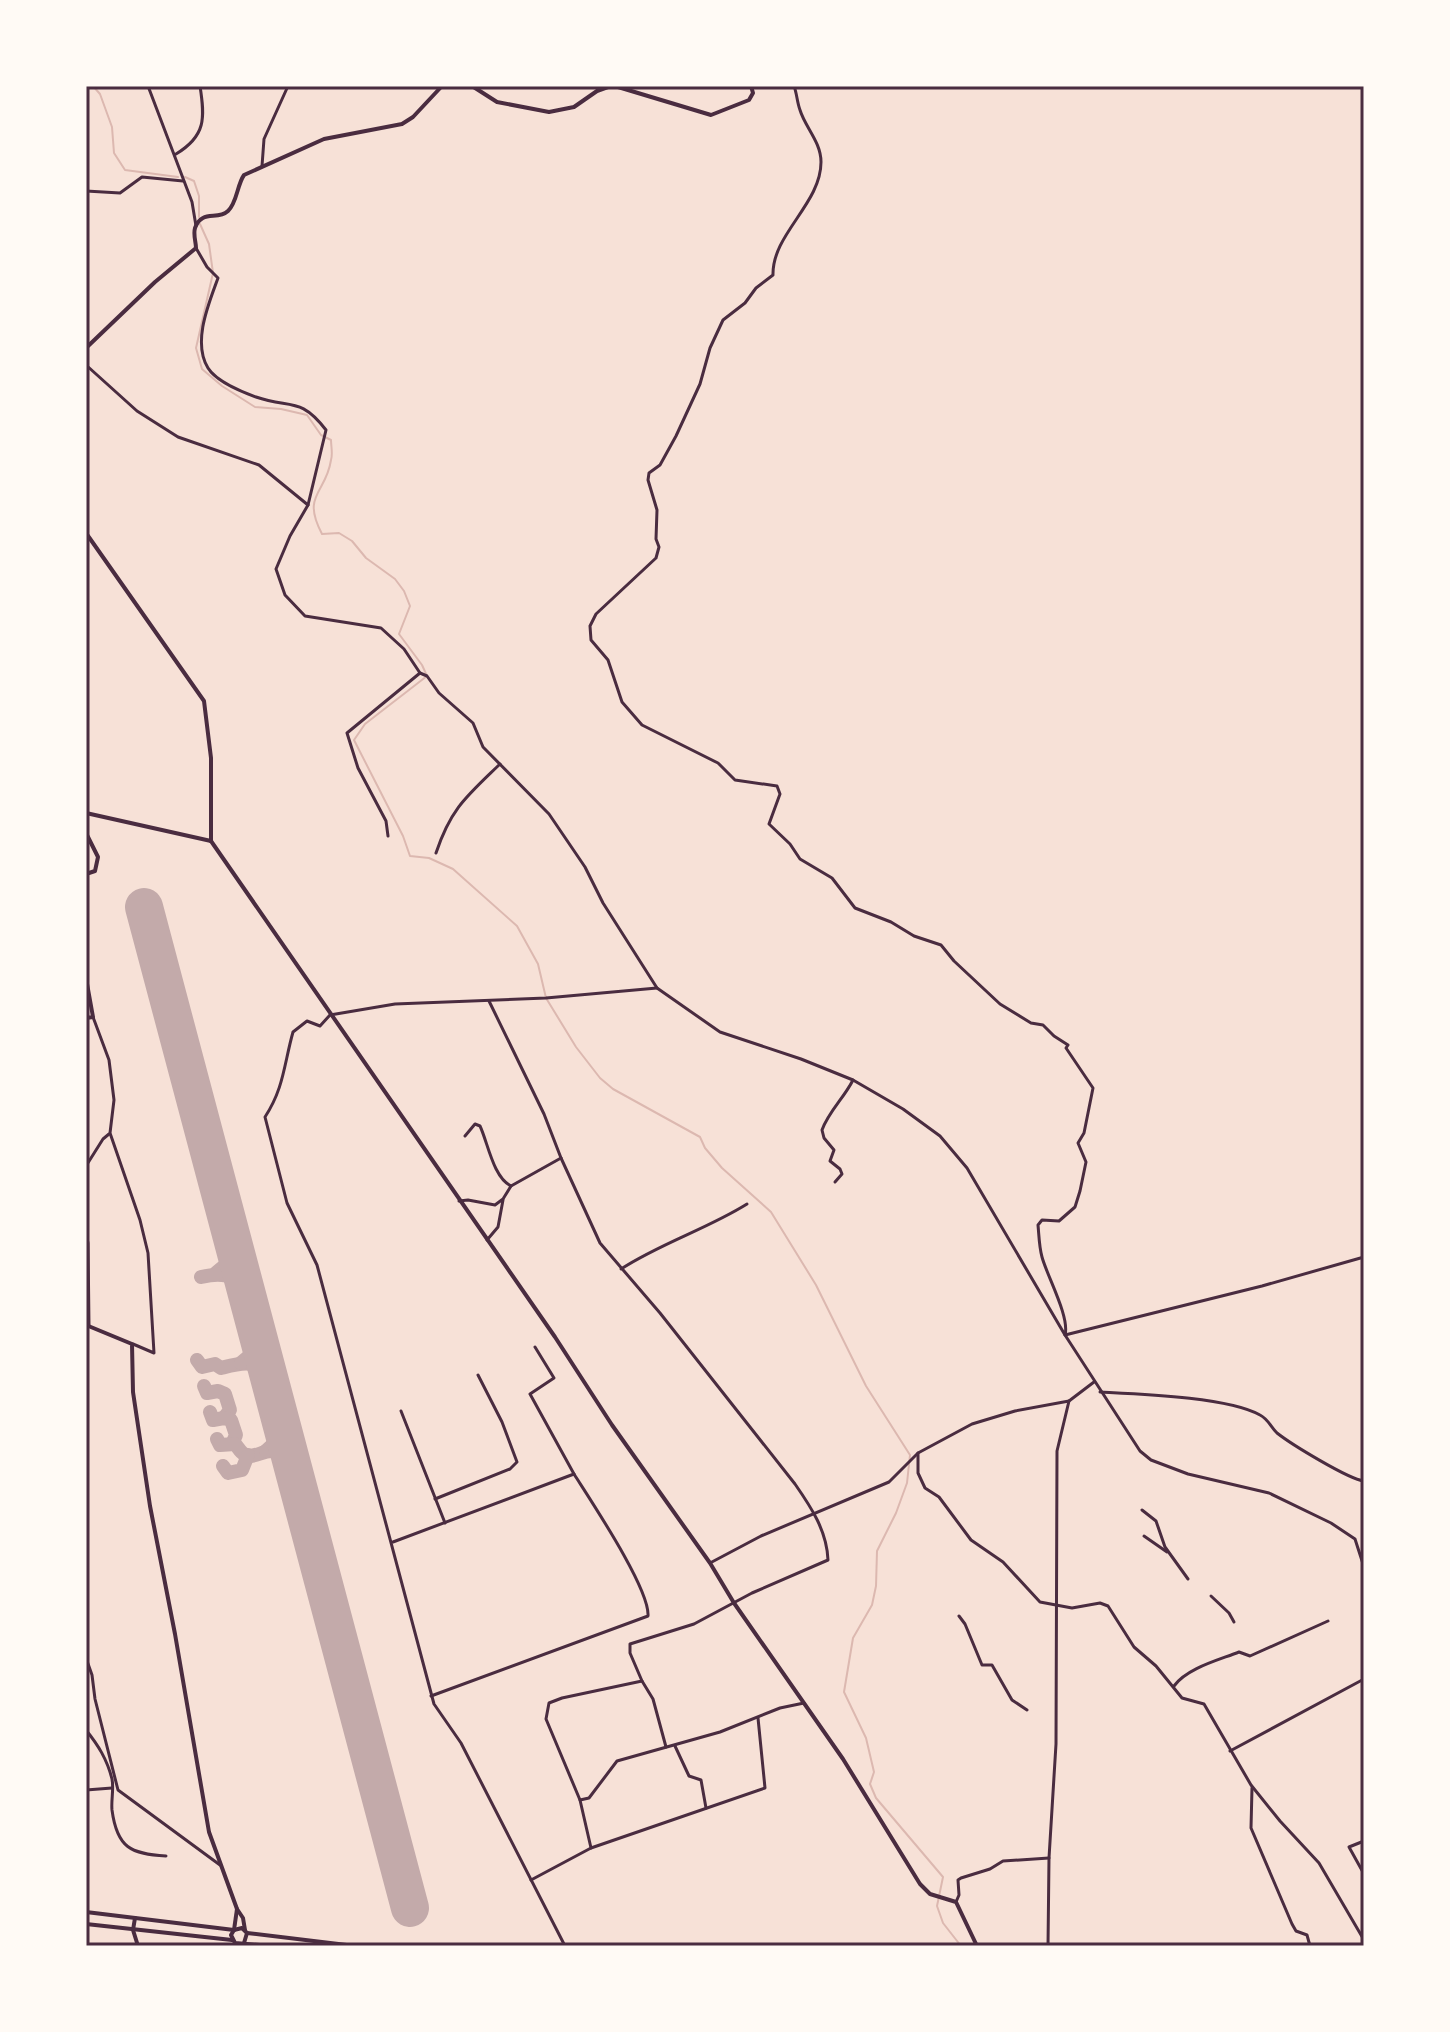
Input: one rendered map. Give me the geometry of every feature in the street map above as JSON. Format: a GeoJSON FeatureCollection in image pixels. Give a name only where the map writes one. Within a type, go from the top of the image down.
{"type":"FeatureCollection","features":[{"type":"Feature","properties":{"kind":"street"},"geometry":{"type":"LineString","coordinates":[[148,86],[192,202],[196,248],[218,278],[209,301],[202,337],[208,368],[220,380],[256,397],[301,406],[312,412],[326,430],[308,505],[276,569],[285,595],[305,616],[381,628],[404,649],[420,673],[427,676],[439,693],[473,723],[483,747],[549,814],[585,867],[603,903],[657,988],[720,1032],[853,1080],[940,1136],[967,1168],[1100,1392],[1133,1442],[1151,1460],[1188,1474],[1269,1493],[1331,1523],[1355,1539],[1364,1567]]}},
{"type":"Feature","properties":{"kind":"street"},"geometry":{"type":"LineString","coordinates":[[175,155],[189,146],[201,128],[203,107],[200,86]]}},
{"type":"Feature","properties":{"kind":"street"},"geometry":{"type":"LineString","coordinates":[[262,166],[264,139],[288,86]]}},
{"type":"Feature","properties":{"kind":"street"},"geometry":{"type":"LineString","coordinates":[[196,226],[204,216],[228,212],[242,177],[324,139],[402,124],[413,117],[442,86]]}},
{"type":"Feature","properties":{"kind":"street"},"geometry":{"type":"LineString","coordinates":[[472,86],[497,102],[549,112],[574,107],[605,88],[618,87],[711,115],[749,100],[753,93],[751,86]]}},
{"type":"Feature","properties":{"kind":"street"},"geometry":{"type":"LineString","coordinates":[[794,86],[799,97],[799,108],[820,154],[821,164],[813,191],[775,256],[773,275],[723,320],[710,348],[706,370],[676,436],[660,465],[649,473],[648,480],[657,510],[656,539],[659,547],[656,558],[596,614],[589,634],[608,660],[622,702],[642,725],[718,763],[735,780],[777,786],[780,794],[769,824],[772,830],[790,844],[800,859],[832,878],[855,908],[891,922],[914,936],[941,945],[1000,1004],[1031,1023],[1043,1025],[1068,1045],[1066,1048],[1093,1088],[1084,1133],[1078,1143],[1086,1162],[1075,1207],[1059,1221],[1042,1220],[1038,1225],[1042,1257],[1056,1288],[1059,1308],[1067,1328],[1065,1335]]}},
{"type":"Feature","properties":{"kind":"street"},"geometry":{"type":"LineString","coordinates":[[86,191],[120,193],[142,177],[183,181]]}},
{"type":"Feature","properties":{"kind":"street"},"geometry":{"type":"LineString","coordinates":[[86,348],[155,282],[196,248]]}},
{"type":"Feature","properties":{"kind":"street"},"geometry":{"type":"LineString","coordinates":[[86,365],[147,418],[178,437],[259,465],[308,505]]}},
{"type":"Feature","properties":{"kind":"street"},"geometry":{"type":"LineString","coordinates":[[86,533],[204,701],[211,758],[211,841],[710,1563],[734,1603],[843,1759],[920,1884],[937,1897],[956,1902],[977,1946]]}},
{"type":"Feature","properties":{"kind":"street"},"geometry":{"type":"LineString","coordinates":[[388,836],[386,821],[358,768],[347,733],[420,673]]}},
{"type":"Feature","properties":{"kind":"street"},"geometry":{"type":"LineString","coordinates":[[436,853],[461,801],[500,764]]}},
{"type":"Feature","properties":{"kind":"street"},"geometry":{"type":"LineString","coordinates":[[86,813],[211,841]]}},
{"type":"Feature","properties":{"kind":"street"},"geometry":{"type":"LineString","coordinates":[[86,833],[98,857],[95,871],[86,874]]}},
{"type":"Feature","properties":{"kind":"street"},"geometry":{"type":"LineString","coordinates":[[86,978],[93,1017],[109,1060],[114,1100],[110,1133],[148,1253],[154,1353],[87,1326],[86,1233]]}},
{"type":"Feature","properties":{"kind":"street"},"geometry":{"type":"LineString","coordinates":[[565,1946],[461,1743],[437,1710],[431,1696],[317,1265],[287,1203],[265,1117],[284,1080],[293,1032],[307,1021],[320,1026],[330,1015],[395,1004],[489,1001],[657,988]]}},
{"type":"Feature","properties":{"kind":"street"},"geometry":{"type":"LineString","coordinates":[[489,1001],[544,1114],[600,1243],[660,1313],[795,1484],[825,1536],[828,1560],[694,1624],[630,1644],[630,1653],[653,1699],[666,1747]]}},
{"type":"Feature","properties":{"kind":"street"},"geometry":{"type":"LineString","coordinates":[[86,1018],[93,1017]]}},
{"type":"Feature","properties":{"kind":"street"},"geometry":{"type":"LineString","coordinates":[[835,1182],[842,1174],[830,1161],[834,1150],[824,1138],[822,1130],[853,1080]]}},
{"type":"Feature","properties":{"kind":"street"},"geometry":{"type":"LineString","coordinates":[[465,1136],[475,1124],[480,1126],[498,1171],[505,1184],[511,1186]]}},
{"type":"Feature","properties":{"kind":"street"},"geometry":{"type":"LineString","coordinates":[[86,1166],[110,1133]]}},
{"type":"Feature","properties":{"kind":"street"},"geometry":{"type":"LineString","coordinates":[[459,1201],[468,1200],[490,1206],[499,1203],[511,1186],[561,1158]]}},
{"type":"Feature","properties":{"kind":"street"},"geometry":{"type":"LineString","coordinates":[[487,1240],[498,1227],[503,1199]]}},
{"type":"Feature","properties":{"kind":"street"},"geometry":{"type":"LineString","coordinates":[[621,1269],[747,1204]]}},
{"type":"Feature","properties":{"kind":"street"},"geometry":{"type":"LineString","coordinates":[[1065,1335],[1364,1257]]}},
{"type":"Feature","properties":{"kind":"street"},"geometry":{"type":"LineString","coordinates":[[132,1344],[133,1392],[150,1506],[209,1832],[246,1932],[240,1944]]}},
{"type":"Feature","properties":{"kind":"street"},"geometry":{"type":"LineString","coordinates":[[431,1696],[648,1616],[647,1603],[636,1580],[530,1394],[554,1378],[535,1347]]}},
{"type":"Feature","properties":{"kind":"street"},"geometry":{"type":"LineString","coordinates":[[435,1499],[510,1469],[517,1462],[502,1422],[478,1375]]}},
{"type":"Feature","properties":{"kind":"street"},"geometry":{"type":"LineString","coordinates":[[710,1563],[813,1512],[889,1482],[918,1453],[987,1418],[1069,1401],[1094,1382]]}},
{"type":"Feature","properties":{"kind":"street"},"geometry":{"type":"LineString","coordinates":[[1100,1392],[1170,1396],[1244,1407],[1264,1417],[1276,1432],[1316,1457],[1355,1480],[1364,1481]]}},
{"type":"Feature","properties":{"kind":"street"},"geometry":{"type":"LineString","coordinates":[[1048,1946],[1058,1605],[1057,1461],[1069,1401]]}},
{"type":"Feature","properties":{"kind":"street"},"geometry":{"type":"LineString","coordinates":[[401,1411],[446,1524]]}},
{"type":"Feature","properties":{"kind":"street"},"geometry":{"type":"LineString","coordinates":[[918,1453],[921,1483],[939,1497],[971,1540],[1003,1562],[1040,1602],[1084,1608],[1100,1603],[1108,1606],[1134,1647],[1182,1698],[1204,1704],[1251,1785],[1319,1863],[1364,1940]]}},
{"type":"Feature","properties":{"kind":"street"},"geometry":{"type":"LineString","coordinates":[[391,1543],[574,1474]]}},
{"type":"Feature","properties":{"kind":"street"},"geometry":{"type":"LineString","coordinates":[[1142,1510],[1156,1521],[1169,1553],[1188,1579]]}},
{"type":"Feature","properties":{"kind":"street"},"geometry":{"type":"LineString","coordinates":[[1144,1536],[1169,1553]]}},
{"type":"Feature","properties":{"kind":"street"},"geometry":{"type":"LineString","coordinates":[[1211,1596],[1234,1622]]}},
{"type":"Feature","properties":{"kind":"street"},"geometry":{"type":"LineString","coordinates":[[959,1616],[982,1665],[992,1665],[1012,1700],[1027,1710]]}},
{"type":"Feature","properties":{"kind":"street"},"geometry":{"type":"LineString","coordinates":[[1174,1686],[1177,1681],[1203,1667],[1239,1652],[1250,1656],[1328,1621]]}},
{"type":"Feature","properties":{"kind":"street"},"geometry":{"type":"LineString","coordinates":[[86,1658],[118,1790],[220,1865]]}},
{"type":"Feature","properties":{"kind":"street"},"geometry":{"type":"LineString","coordinates":[[1230,1751],[1364,1679]]}},
{"type":"Feature","properties":{"kind":"street"},"geometry":{"type":"LineString","coordinates":[[591,1848],[580,1800],[546,1719],[546,1707],[562,1698],[642,1681]]}},
{"type":"Feature","properties":{"kind":"street"},"geometry":{"type":"LineString","coordinates":[[580,1800],[589,1798],[617,1761],[675,1746],[780,1708],[804,1703]]}},
{"type":"Feature","properties":{"kind":"street"},"geometry":{"type":"LineString","coordinates":[[531,1880],[591,1848],[765,1788],[758,1718]]}},
{"type":"Feature","properties":{"kind":"street"},"geometry":{"type":"LineString","coordinates":[[86,1730],[106,1758],[112,1788],[112,1810],[121,1840],[138,1854],[166,1856]]}},
{"type":"Feature","properties":{"kind":"street"},"geometry":{"type":"LineString","coordinates":[[675,1746],[689,1776],[701,1780],[706,1808]]}},
{"type":"Feature","properties":{"kind":"street"},"geometry":{"type":"LineString","coordinates":[[1251,1785],[1251,1828],[1292,1924],[1296,1931],[1307,1935],[1310,1946]]}},
{"type":"Feature","properties":{"kind":"street"},"geometry":{"type":"LineString","coordinates":[[86,1790],[112,1788]]}},
{"type":"Feature","properties":{"kind":"street"},"geometry":{"type":"LineString","coordinates":[[1364,1841],[1349,1847],[1364,1874]]}},
{"type":"Feature","properties":{"kind":"street"},"geometry":{"type":"LineString","coordinates":[[956,1902],[958,1880],[961,1878],[990,1869],[1003,1861],[1049,1858]]}},
{"type":"Feature","properties":{"kind":"street"},"geometry":{"type":"LineString","coordinates":[[232,1940],[237,1909]]}},
{"type":"Feature","properties":{"kind":"street"},"geometry":{"type":"LineString","coordinates":[[86,1912],[234,1930],[239,1928],[246,1932],[355,1946]]}},
{"type":"Feature","properties":{"kind":"street"},"geometry":{"type":"LineString","coordinates":[[135,1918],[133,1930],[138,1946]]}},
{"type":"Feature","properties":{"kind":"street"},"geometry":{"type":"LineString","coordinates":[[86,1924],[272,1946]]}},
{"type":"Feature","properties":{"kind":"waterway"},"geometry":{"type":"LineString","coordinates":[[93,86],[100,94],[112,127],[114,153],[125,170],[178,177]]}},
{"type":"Feature","properties":{"kind":"waterway"},"geometry":{"type":"LineString","coordinates":[[185,177],[194,181],[199,196],[199,217]]}},
{"type":"Feature","properties":{"kind":"waterway"},"geometry":{"type":"LineString","coordinates":[[200,224],[209,244],[213,273],[196,348],[202,369],[255,407],[307,415],[321,435],[331,440],[332,455],[328,471],[314,502],[316,521],[322,534],[339,533],[352,541],[366,558],[395,579],[410,606],[399,634],[427,676],[365,724],[354,740],[410,856],[429,858],[453,869],[517,926],[538,964],[546,998],[576,1047],[600,1078],[613,1089],[700,1137],[722,1168],[771,1212],[816,1285],[866,1386],[910,1455],[907,1483],[877,1551],[872,1605],[853,1638],[844,1692],[866,1738],[874,1772],[870,1784],[876,1798],[943,1877],[937,1906],[943,1923],[961,1946]]}},
{"type":"Feature","properties":{"kind":"taxiway"},"geometry":{"type":"LineString","coordinates":[[216,1273],[228,1263],[234,1248]]}},
{"type":"Feature","properties":{"kind":"taxiway"},"geometry":{"type":"LineString","coordinates":[[201,1277],[226,1276],[246,1290]]}},
{"type":"Feature","properties":{"kind":"taxiway"},"geometry":{"type":"LineString","coordinates":[[241,1363],[253,1353],[257,1334]]}},
{"type":"Feature","properties":{"kind":"taxiway"},"geometry":{"type":"LineString","coordinates":[[197,1360],[202,1367],[215,1364],[221,1368],[254,1365],[269,1378]]}},
{"type":"Feature","properties":{"kind":"taxiway"},"geometry":{"type":"LineString","coordinates":[[204,1386],[207,1393],[218,1391],[225,1394],[230,1410],[224,1418]]}},
{"type":"Feature","properties":{"kind":"taxiway"},"geometry":{"type":"LineString","coordinates":[[210,1412],[213,1420],[231,1420],[236,1435],[232,1444]]}},
{"type":"Feature","properties":{"kind":"taxiway"},"geometry":{"type":"LineString","coordinates":[[266,1451],[279,1439],[282,1426]]}},
{"type":"Feature","properties":{"kind":"taxiway"},"geometry":{"type":"LineString","coordinates":[[217,1439],[220,1445],[235,1444],[250,1456],[278,1452],[292,1466]]}},
{"type":"Feature","properties":{"kind":"taxiway"},"geometry":{"type":"LineString","coordinates":[[223,1466],[228,1473],[242,1470],[248,1455]]}},
{"type":"Feature","properties":{"kind":"runway"},"geometry":{"type":"LineString","coordinates":[[144,907],[410,1908]]}}]}
